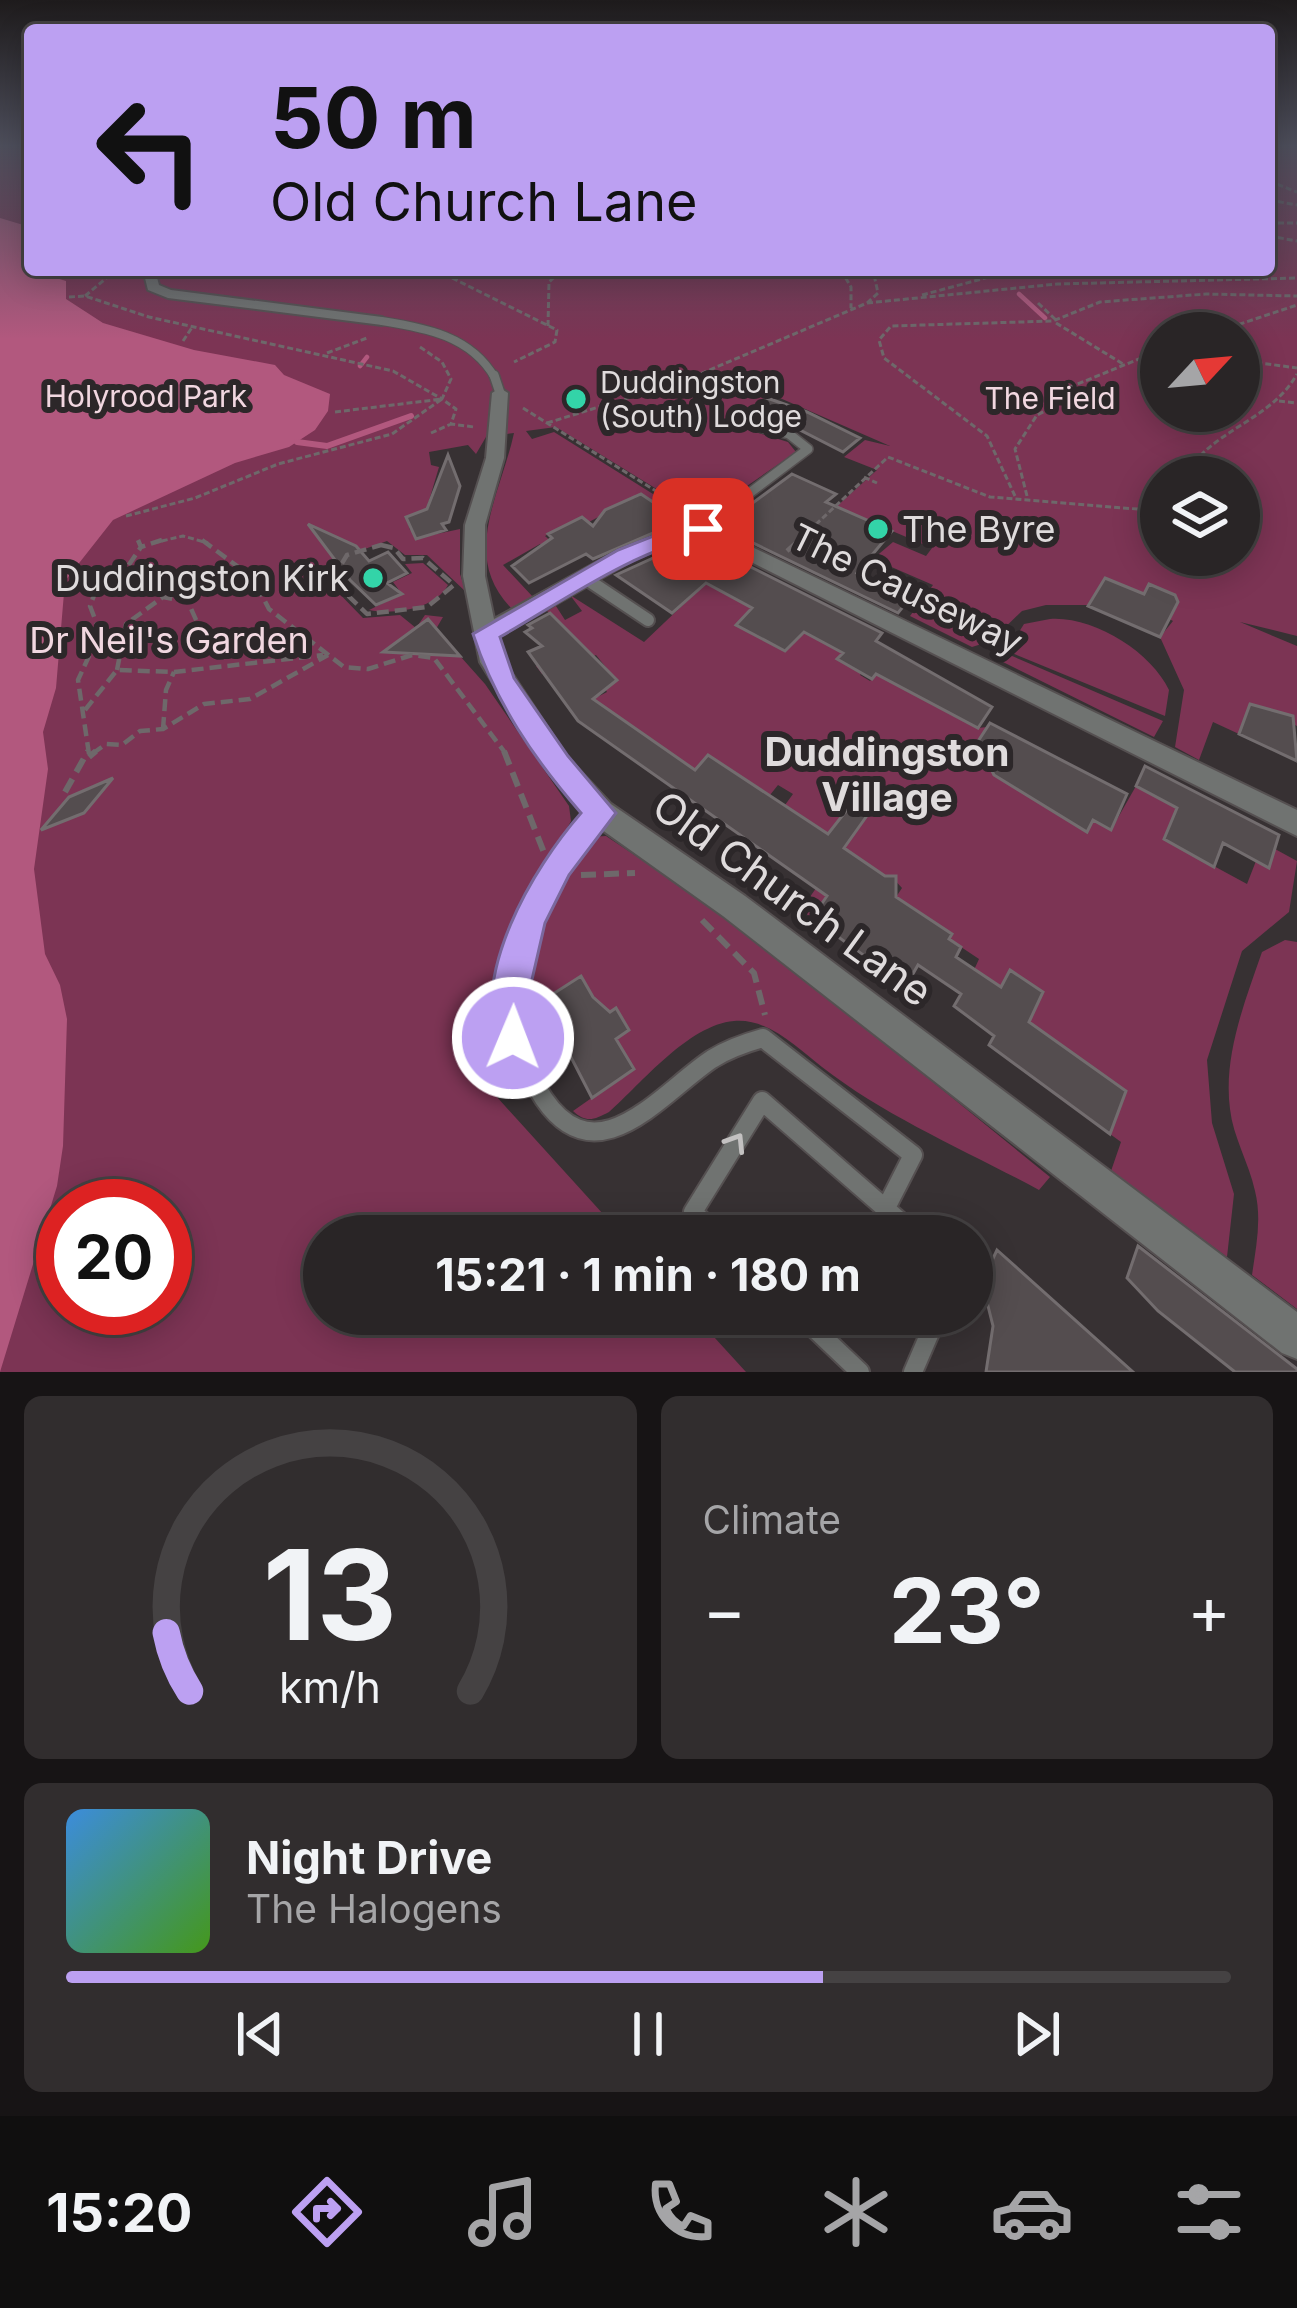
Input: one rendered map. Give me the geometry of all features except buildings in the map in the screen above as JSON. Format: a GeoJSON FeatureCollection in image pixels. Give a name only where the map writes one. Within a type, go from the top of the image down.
{"type":"FeatureCollection","features":[{"type":"Feature","properties":{"kind":"street"},"geometry":{"type":"LineString","coordinates":[[150,276],[153,287],[168,294],[382,321]]}},
{"type":"Feature","properties":{"kind":"street","name":"Old Church Lane"},"geometry":{"type":"LineString","coordinates":[[500,393],[498,442],[472,551],[485,634],[502,681],[558,765],[601,813],[734,906],[1297,1338]]}},
{"type":"Feature","properties":{"kind":"street"},"geometry":{"type":"LineString","coordinates":[[485,634],[586,578],[699,527]]}},
{"type":"Feature","properties":{"kind":"street","name":"The Causeway"},"geometry":{"type":"LineString","coordinates":[[699,527],[1297,824]]}},
{"type":"Feature","properties":{"kind":"lane"},"geometry":{"type":"LineString","coordinates":[[382,321],[420,326],[462,343],[485,361],[500,393]]}},
{"type":"Feature","properties":{"kind":"lane"},"geometry":{"type":"LineString","coordinates":[[699,527],[808,449],[789,434],[756,426]]}},
{"type":"Feature","properties":{"kind":"lane"},"geometry":{"type":"LineString","coordinates":[[586,578],[648,620]]}},
{"type":"Feature","properties":{"kind":"lane"},"geometry":{"type":"LineString","coordinates":[[601,813],[557,864],[522,942],[511,1017],[525,1070],[556,1115],[594,1133],[625,1127],[730,1043],[763,1038],[913,1155],[887,1206]]}},
{"type":"Feature","properties":{"kind":"lane"},"geometry":{"type":"LineString","coordinates":[[696,1215],[693,1212],[762,1101],[896,1215]]}},
{"type":"Feature","properties":{"kind":"lane"},"geometry":{"type":"LineString","coordinates":[[821,1335],[860,1372]]}},
{"type":"Feature","properties":{"kind":"lane"},"geometry":{"type":"LineString","coordinates":[[913,1372],[929,1335]]}},
{"type":"Feature","properties":{"kind":"path"},"geometry":{"type":"LineString","coordinates":[[85,296],[109,276]]}},
{"type":"Feature","properties":{"kind":"path"},"geometry":{"type":"LineString","coordinates":[[448,276],[556,330],[555,343],[514,362]]}},
{"type":"Feature","properties":{"kind":"path"},"geometry":{"type":"LineString","coordinates":[[548,326],[549,282],[556,276]]}},
{"type":"Feature","properties":{"kind":"path"},"geometry":{"type":"LineString","coordinates":[[845,276],[851,287],[851,308]]}},
{"type":"Feature","properties":{"kind":"path"},"geometry":{"type":"LineString","coordinates":[[867,303],[878,293],[874,276]]}},
{"type":"Feature","properties":{"kind":"path"},"geometry":{"type":"LineString","coordinates":[[909,298],[989,276]]}},
{"type":"Feature","properties":{"kind":"path"},"geometry":{"type":"LineString","coordinates":[[1002,289],[1004,276]]}},
{"type":"Feature","properties":{"kind":"path"},"geometry":{"type":"LineString","coordinates":[[547,423],[686,380],[867,303],[1002,289],[1297,278]]}},
{"type":"Feature","properties":{"kind":"path"},"geometry":{"type":"LineString","coordinates":[[1015,496],[987,436],[884,358],[879,340],[891,326],[1054,321],[1100,302],[1206,294],[1297,296]]}},
{"type":"Feature","properties":{"kind":"path"},"geometry":{"type":"LineString","coordinates":[[69,297],[85,296],[393,371],[456,409],[451,424]]}},
{"type":"Feature","properties":{"kind":"path"},"geometry":{"type":"LineString","coordinates":[[1038,303],[1054,321],[1123,364]]}},
{"type":"Feature","properties":{"kind":"path"},"geometry":{"type":"LineString","coordinates":[[1260,318],[1297,305]]}},
{"type":"Feature","properties":{"kind":"path"},"geometry":{"type":"LineString","coordinates":[[315,354],[375,334],[382,330],[375,328],[382,321]]}},
{"type":"Feature","properties":{"kind":"path"},"geometry":{"type":"LineString","coordinates":[[183,341],[193,326]]}},
{"type":"Feature","properties":{"kind":"path"},"geometry":{"type":"LineString","coordinates":[[126,516],[186,501],[278,464],[392,434],[442,399],[451,379],[442,362],[420,346]]}},
{"type":"Feature","properties":{"kind":"path"},"geometry":{"type":"LineString","coordinates":[[1027,497],[1015,449],[1037,415],[1053,406],[1058,392],[1071,383],[1140,358]]}},
{"type":"Feature","properties":{"kind":"path"},"geometry":{"type":"LineString","coordinates":[[1195,456],[1276,401],[1297,371],[1260,364]]}},
{"type":"Feature","properties":{"kind":"path"},"geometry":{"type":"LineString","coordinates":[[335,412],[442,399]]}},
{"type":"Feature","properties":{"kind":"path"},"geometry":{"type":"LineString","coordinates":[[1276,401],[1297,403]]}},
{"type":"Feature","properties":{"kind":"path"},"geometry":{"type":"LineString","coordinates":[[523,408],[693,515],[699,527]]}},
{"type":"Feature","properties":{"kind":"path"},"geometry":{"type":"LineString","coordinates":[[431,433],[451,424],[459,427]]}},
{"type":"Feature","properties":{"kind":"path"},"geometry":{"type":"LineString","coordinates":[[774,563],[888,457],[990,497],[1140,510]]}},
{"type":"Feature","properties":{"kind":"path"},"geometry":{"type":"LineString","coordinates":[[863,477],[877,482]]}},
{"type":"Feature","properties":{"kind":"path"},"geometry":{"type":"LineString","coordinates":[[89,758],[78,680],[100,632],[92,596],[98,585],[126,571],[139,543],[185,535],[206,538],[258,581],[264,593],[260,600],[269,609],[344,668],[365,671],[417,653],[434,658],[508,757],[540,846],[557,864],[583,876],[619,870],[647,875]]}},
{"type":"Feature","properties":{"kind":"path"},"geometry":{"type":"LineString","coordinates":[[381,545],[394,548],[403,559],[423,558],[454,585],[434,606],[372,616],[332,580],[347,555],[381,545]]}},
{"type":"Feature","properties":{"kind":"path"},"geometry":{"type":"LineString","coordinates":[[84,712],[118,670],[119,639],[130,615],[146,603],[176,597],[188,602],[202,633],[232,649],[274,659]]}},
{"type":"Feature","properties":{"kind":"path"},"geometry":{"type":"LineString","coordinates":[[119,639],[130,638],[142,649]]}},
{"type":"Feature","properties":{"kind":"path"},"geometry":{"type":"LineString","coordinates":[[118,670],[174,672],[328,655]]}},
{"type":"Feature","properties":{"kind":"path"},"geometry":{"type":"LineString","coordinates":[[65,792],[89,758],[106,745],[122,745],[140,731],[163,729],[204,704],[250,699],[328,655]]}},
{"type":"Feature","properties":{"kind":"path"},"geometry":{"type":"LineString","coordinates":[[163,729],[166,689],[174,672]]}},
{"type":"Feature","properties":{"kind":"path"},"geometry":{"type":"LineString","coordinates":[[689,907],[750,965],[767,996],[763,1038]]}},
{"type":"Feature","properties":{"kind":"green space"},"geometry":{"type":"Polygon","coordinates":[[[0,211],[24,211],[24,276],[1275,276],[1275,211],[1297,211],[1297,636],[1240,622],[1297,646],[1297,726],[1291,723],[1293,716],[1250,705],[1239,734],[1213,722],[1199,760],[1175,747],[1184,690],[1160,637],[1173,621],[1145,605],[1046,605],[1022,611],[991,641],[972,647],[910,616],[933,585],[873,559],[893,542],[926,556],[932,548],[836,507],[877,470],[844,457],[865,440],[890,446],[773,395],[756,402],[739,427],[788,442],[796,452],[702,517],[556,427],[526,431],[532,439],[554,432],[669,504],[662,508],[641,494],[589,522],[581,517],[545,536],[564,553],[540,544],[503,565],[533,597],[511,608],[496,588],[486,545],[514,433],[486,437],[476,454],[468,445],[429,452],[431,465],[439,467],[426,511],[406,517],[410,530],[432,535],[460,529],[460,574],[466,592],[427,555],[405,555],[387,541],[337,559],[337,573],[328,582],[363,618],[400,615],[416,628],[425,615],[443,617],[436,629],[485,684],[569,806],[571,821],[507,940],[486,1071],[496,1096],[604,1215],[303,1215],[303,1335],[712,1335],[746,1372],[0,1372],[0,211]]]}},
{"type":"Feature","properties":{"kind":"green space"},"geometry":{"type":"Polygon","coordinates":[[[423,563],[448,585],[434,600],[390,612],[369,610],[402,594],[393,582],[412,573],[405,564],[423,563]]]}},
{"type":"Feature","properties":{"kind":"green space"},"geometry":{"type":"Polygon","coordinates":[[[706,583],[752,608],[737,625],[781,639],[775,646],[784,651],[804,632],[843,653],[838,659],[848,665],[864,647],[876,654],[860,675],[870,681],[876,674],[978,728],[987,727],[994,774],[1052,810],[1070,808],[1065,819],[1086,831],[1093,820],[1111,830],[1136,786],[1184,812],[1170,823],[1164,839],[1247,884],[1256,861],[1275,849],[1297,861],[1289,912],[1242,951],[1207,1060],[1212,1123],[1234,1194],[1227,1257],[1111,1171],[1121,1142],[1110,1134],[1126,1091],[1029,1022],[1043,992],[1010,970],[996,996],[974,970],[979,959],[949,939],[951,934],[892,903],[902,888],[891,876],[829,894],[812,918],[801,910],[871,808],[841,816],[828,834],[785,805],[793,794],[778,785],[770,795],[735,772],[702,808],[708,756],[695,770],[615,715],[595,733],[570,711],[607,692],[604,687],[616,680],[596,655],[583,661],[578,656],[542,674],[536,666],[555,657],[565,628],[546,610],[554,603],[565,620],[582,611],[570,595],[644,642],[706,583]]]}},
{"type":"Feature","properties":{"kind":"green space"},"geometry":{"type":"Polygon","coordinates":[[[1050,619],[1085,623],[1135,650],[1169,690],[1165,716],[1007,651],[1024,624],[1050,619]]]}},
{"type":"Feature","properties":{"kind":"green space"},"geometry":{"type":"Polygon","coordinates":[[[1005,653],[1163,721],[1154,737],[999,660],[1005,653]]]}},
{"type":"Feature","properties":{"kind":"green space"},"geometry":{"type":"Polygon","coordinates":[[[606,836],[738,924],[1050,1177],[1039,1190],[900,1118],[782,1036],[747,1021],[717,1025],[683,1044],[609,1112],[590,1119],[578,1115],[573,1111],[633,1069],[617,1039],[628,1029],[617,1009],[604,1016],[581,977],[526,1011],[527,987],[536,940],[552,897],[590,837],[606,836]]]}},
{"type":"Feature","properties":{"kind":"green space"},"geometry":{"type":"Polygon","coordinates":[[[1285,940],[1297,942],[1297,1309],[1252,1275],[1257,1202],[1232,1119],[1229,1089],[1237,1029],[1262,952],[1285,940]]]}},
{"type":"Feature","properties":{"kind":"shaded area"},"geometry":{"type":"Polygon","coordinates":[[[0,218],[24,225],[24,276],[66,281],[66,299],[103,323],[194,350],[275,365],[284,375],[330,394],[328,411],[315,430],[289,447],[235,463],[113,520],[65,581],[56,688],[43,732],[48,769],[34,869],[45,954],[60,985],[67,1019],[63,1146],[58,1179],[36,1179],[36,1255],[0,1372],[0,218]]]}},
{"type":"Feature","properties":{"kind":"waterway"},"geometry":{"type":"LineString","coordinates":[[1019,294],[1045,318]]}},
{"type":"Feature","properties":{"kind":"waterway"},"geometry":{"type":"LineString","coordinates":[[360,366],[367,357]]}},
{"type":"Feature","properties":{"kind":"waterway"},"geometry":{"type":"LineString","coordinates":[[297,442],[327,446],[411,416]]}},
{"type":"Feature","properties":{"kind":"place","name":"Duddingston (South) Lodge"},"geometry":{"type":"Point","coordinates":[576,399]}},
{"type":"Feature","properties":{"kind":"place","name":"The Byre"},"geometry":{"type":"Point","coordinates":[878,529]}},
{"type":"Feature","properties":{"kind":"place","name":"Duddingston Kirk"},"geometry":{"type":"Point","coordinates":[373,578]}},
{"type":"Feature","properties":{"kind":"district","name":"Duddingston Village"},"geometry":{"type":"Point","coordinates":[887,774]}},
{"type":"Feature","properties":{"kind":"route"},"geometry":{"type":"LineString","coordinates":[[513,1038],[512,984],[537,898],[557,864],[601,813],[558,765],[502,681],[485,634],[626,555],[696,526],[703,529]]}},
{"type":"Feature","properties":{"kind":"park label","name":"Holyrood Park"},"geometry":{"type":"Point","coordinates":[146,396]}},
{"type":"Feature","properties":{"kind":"park label","name":"The Field"},"geometry":{"type":"Point","coordinates":[1050,398]}},
{"type":"Feature","properties":{"kind":"park label","name":"Dr Neil's Garden"},"geometry":{"type":"Point","coordinates":[169,640]}}]}
